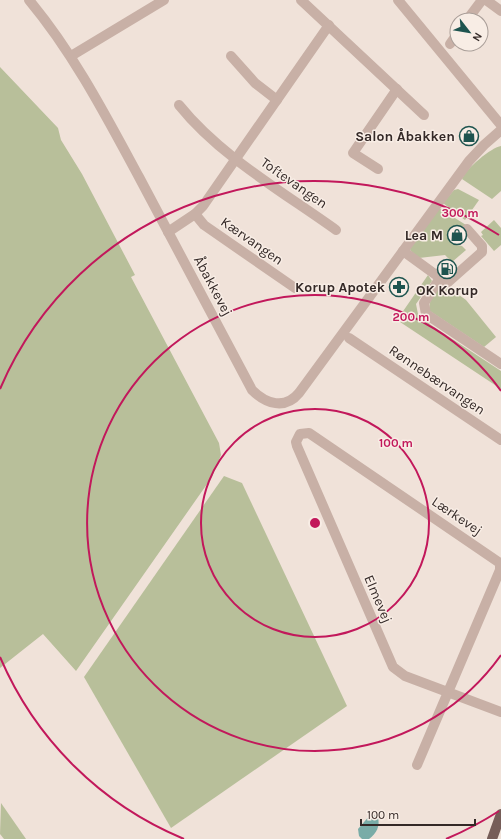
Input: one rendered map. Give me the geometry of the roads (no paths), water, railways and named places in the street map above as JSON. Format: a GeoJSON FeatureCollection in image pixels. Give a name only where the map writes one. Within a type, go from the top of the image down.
{"type":"FeatureCollection","features":[{"type":"Feature","properties":{"kind":"main road"},"geometry":{"type":"LineString","coordinates":[[492,839],[501,814]]}},
{"type":"Feature","properties":{"kind":"street","name":"Åbakkevej"},"geometry":{"type":"LineString","coordinates":[[29,0],[49,24],[71,56],[103,110],[252,390],[259,397],[275,404],[286,403],[299,393],[479,149],[501,130]]}},
{"type":"Feature","properties":{"kind":"street"},"geometry":{"type":"LineString","coordinates":[[71,56],[164,0]]}},
{"type":"Feature","properties":{"kind":"street"},"geometry":{"type":"LineString","coordinates":[[301,0],[424,115]]}},
{"type":"Feature","properties":{"kind":"street"},"geometry":{"type":"LineString","coordinates":[[398,0],[501,125]]}},
{"type":"Feature","properties":{"kind":"street"},"geometry":{"type":"LineString","coordinates":[[473,12],[482,0]]}},
{"type":"Feature","properties":{"kind":"street"},"geometry":{"type":"LineString","coordinates":[[486,0],[501,11]]}},
{"type":"Feature","properties":{"kind":"street"},"geometry":{"type":"LineString","coordinates":[[168,232],[195,214],[203,206],[329,25]]}},
{"type":"Feature","properties":{"kind":"street"},"geometry":{"type":"LineString","coordinates":[[231,56],[255,83],[277,100]]}},
{"type":"Feature","properties":{"kind":"street"},"geometry":{"type":"LineString","coordinates":[[378,169],[353,153],[397,89]]}},
{"type":"Feature","properties":{"kind":"street","name":"Toftevangen"},"geometry":{"type":"LineString","coordinates":[[179,105],[204,133],[236,159],[336,230]]}},
{"type":"Feature","properties":{"kind":"street","name":"Kærvangen"},"geometry":{"type":"LineString","coordinates":[[195,214],[204,225],[295,288]]}},
{"type":"Feature","properties":{"kind":"street"},"geometry":{"type":"LineString","coordinates":[[403,251],[447,283],[482,252],[482,246],[467,229]]}},
{"type":"Feature","properties":{"kind":"street"},"geometry":{"type":"LineString","coordinates":[[440,278],[424,303],[426,314],[501,364]]}},
{"type":"Feature","properties":{"kind":"street","name":"Rønnebærvangen"},"geometry":{"type":"LineString","coordinates":[[357,339],[501,440]]}},
{"type":"Feature","properties":{"kind":"street","name":"Lærkevej"},"geometry":{"type":"LineString","coordinates":[[300,434],[305,432],[312,435],[500,563],[500,570],[448,692]]}},
{"type":"Feature","properties":{"kind":"street","name":"Elmevej"},"geometry":{"type":"LineString","coordinates":[[300,434],[297,446],[391,664],[401,674],[501,712]]}},
{"type":"Feature","properties":{"kind":"street"},"geometry":{"type":"LineString","coordinates":[[417,765],[448,692]]}},
{"type":"Feature","properties":{"kind":"water"},"geometry":{"type":"Polygon","coordinates":[[[371,814],[378,817],[379,823],[377,829],[369,839],[362,839],[359,836],[358,829],[371,814]]]}},
{"type":"Feature","properties":{"kind":"place","name":"Salon Åbakken"},"geometry":{"type":"Point","coordinates":[469,136]}},
{"type":"Feature","properties":{"kind":"place","name":"Lea M"},"geometry":{"type":"Point","coordinates":[457,235]}},
{"type":"Feature","properties":{"kind":"place","name":"OK Korup"},"geometry":{"type":"Point","coordinates":[447,269]}},
{"type":"Feature","properties":{"kind":"place","name":"Korup Apotek"},"geometry":{"type":"Point","coordinates":[399,287]}}]}
